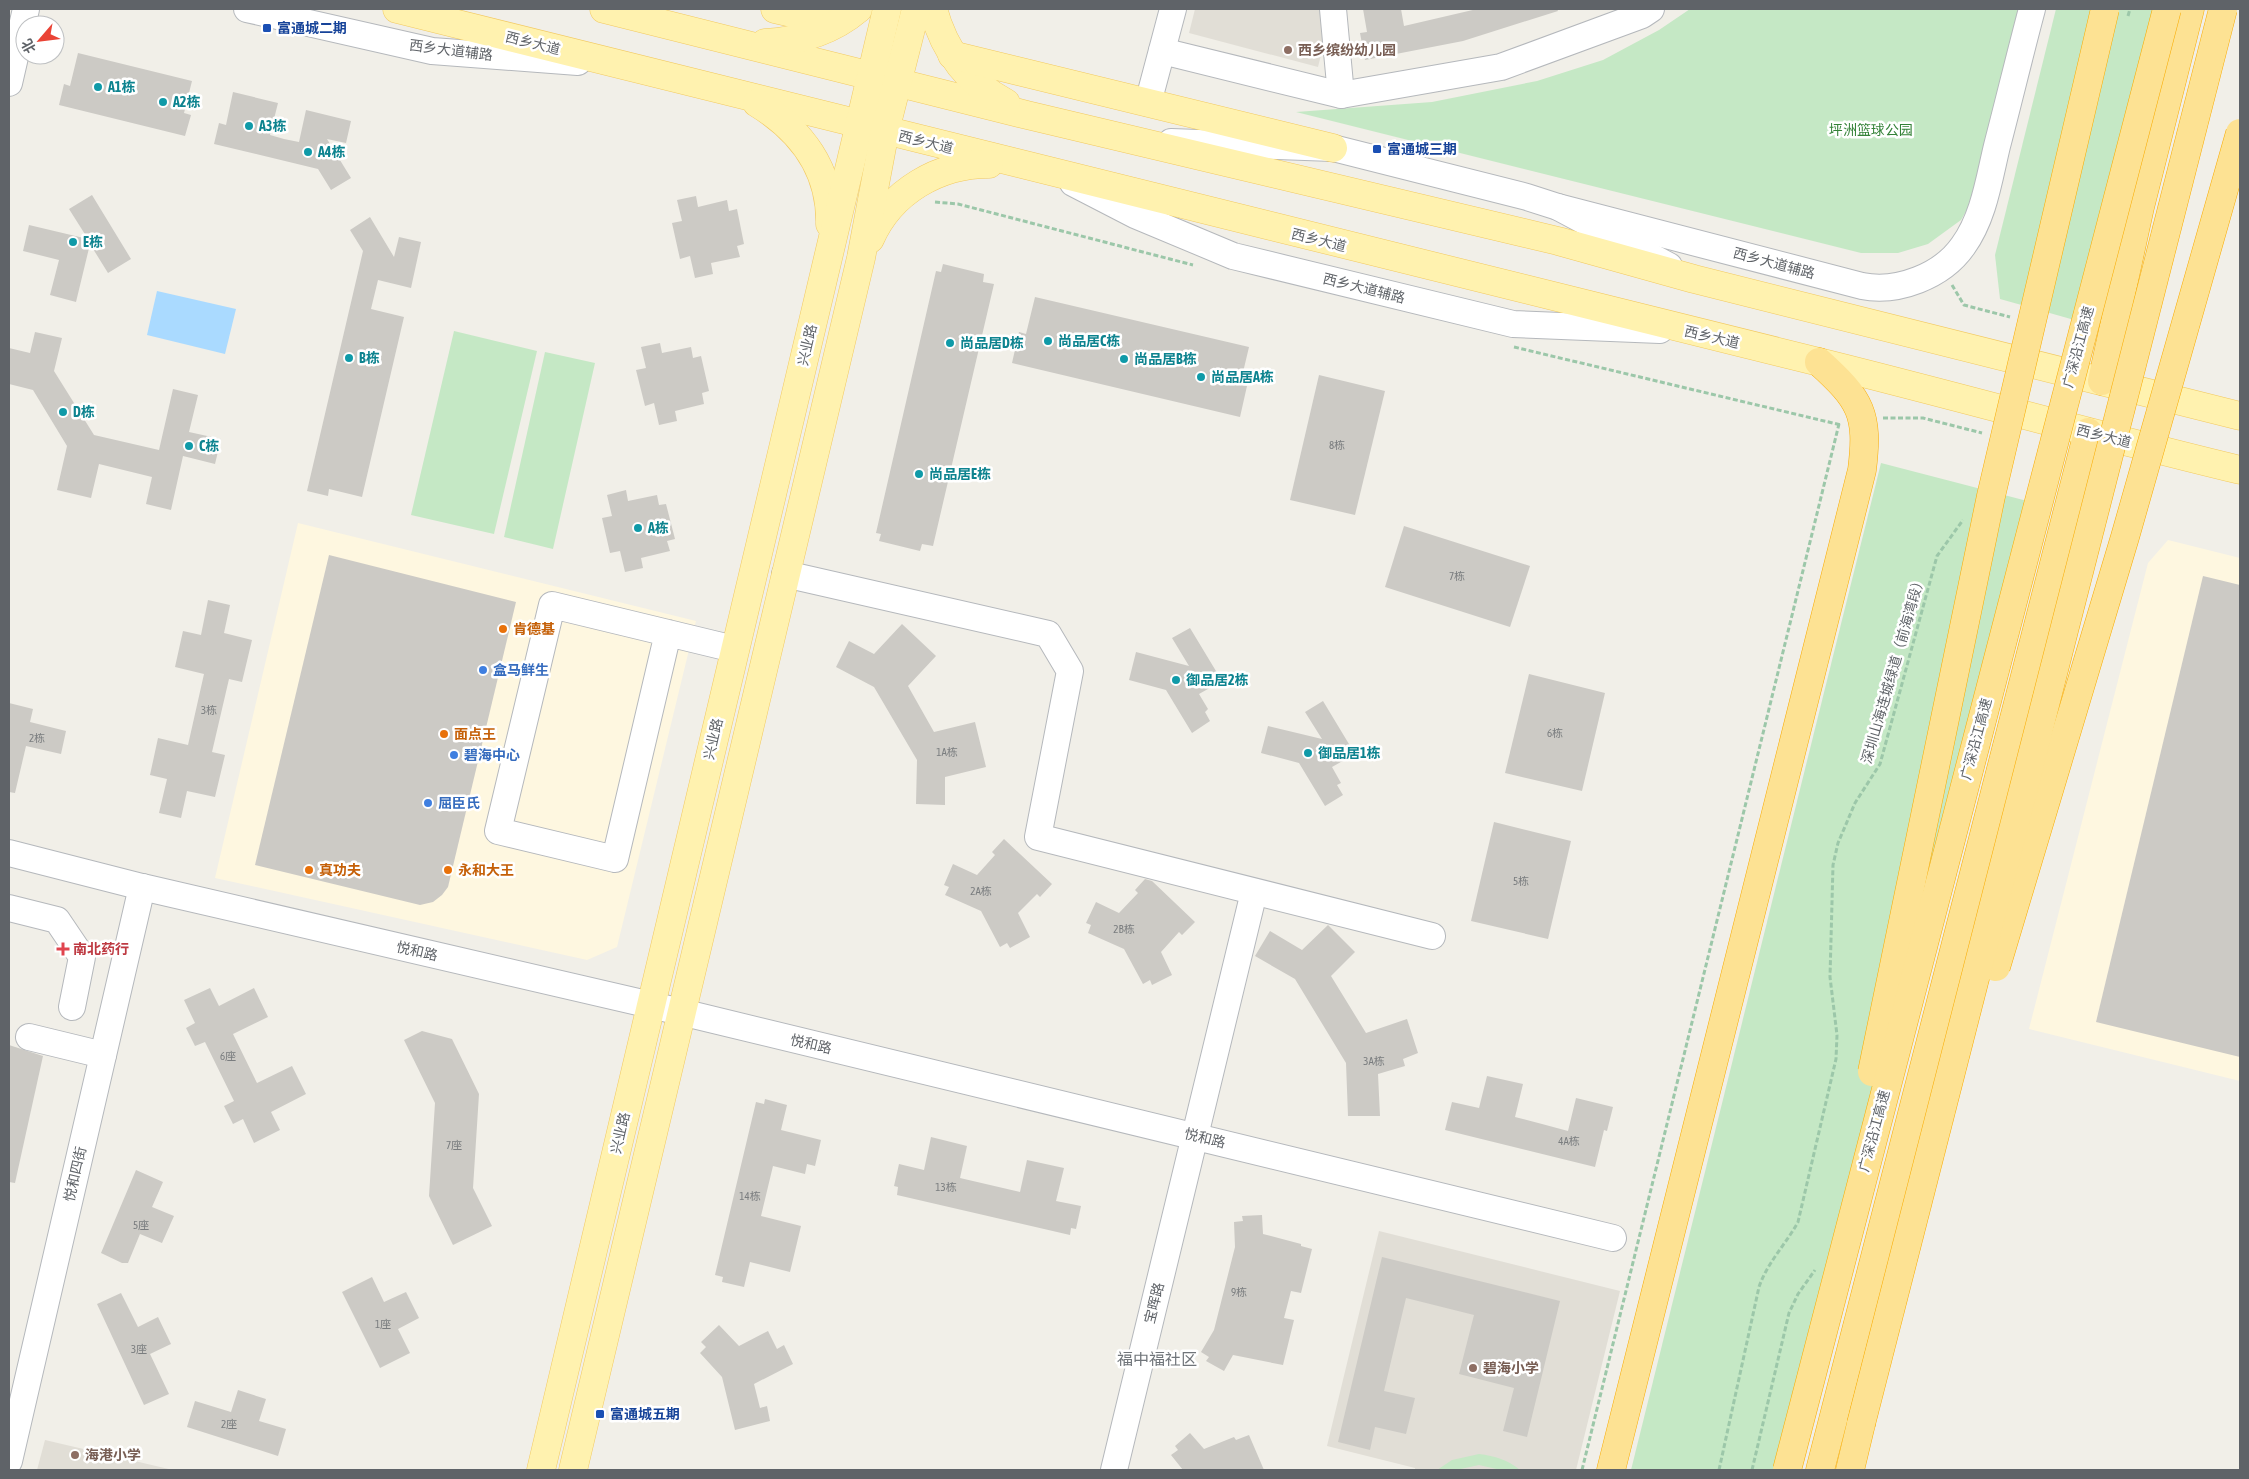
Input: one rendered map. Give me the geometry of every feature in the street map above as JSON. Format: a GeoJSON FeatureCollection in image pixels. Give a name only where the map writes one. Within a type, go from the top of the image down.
{"type":"FeatureCollection","features":[{"type":"Feature","properties":{"kind":"highway"},"geometry":{"type":"LineString","coordinates":[[1802,1407],[1991,496],[2105,9]]}},
{"type":"Feature","properties":{"kind":"highway","name":"广深沿江高速"},"geometry":{"type":"LineString","coordinates":[[1787,1470],[2167,9]]}},
{"type":"Feature","properties":{"kind":"highway"},"geometry":{"type":"LineString","coordinates":[[2102,381],[2140,207],[2190,9]]}},
{"type":"Feature","properties":{"kind":"highway"},"geometry":{"type":"LineString","coordinates":[[1850,1470],[2223,9]]}},
{"type":"Feature","properties":{"kind":"highway"},"geometry":{"type":"LineString","coordinates":[[1861,1424],[2125,537],[2240,133]]}},
{"type":"Feature","properties":{"kind":"highway"},"geometry":{"type":"LineString","coordinates":[[1611,1470],[1862,470],[1865,430],[1861,412],[1846,389],[1819,362]]}},
{"type":"Feature","properties":{"kind":"highway"},"geometry":{"type":"LineString","coordinates":[[1820,1470],[2088,432]]}},
{"type":"Feature","properties":{"kind":"main road","name":"西乡大道"},"geometry":{"type":"LineString","coordinates":[[397,9],[738,92],[1059,176],[1685,331],[1819,362],[2240,470]]}},
{"type":"Feature","properties":{"kind":"main road"},"geometry":{"type":"LineString","coordinates":[[604,9],[898,81],[1027,115],[1558,241],[1694,279],[2240,416]]}},
{"type":"Feature","properties":{"kind":"main road"},"geometry":{"type":"LineString","coordinates":[[775,9],[823,20],[850,14]]}},
{"type":"Feature","properties":{"kind":"main road","name":"兴业路"},"geometry":{"type":"LineString","coordinates":[[573,1470],[861,258],[872,128],[872,75],[887,9]]}},
{"type":"Feature","properties":{"kind":"main road","name":"兴业路"},"geometry":{"type":"LineString","coordinates":[[541,1470],[830,250],[872,128],[898,81],[916,9]]}},
{"type":"Feature","properties":{"kind":"main road"},"geometry":{"type":"LineString","coordinates":[[933,9],[945,44],[964,71],[994,97],[1027,115]]}},
{"type":"Feature","properties":{"kind":"main road"},"geometry":{"type":"LineString","coordinates":[[736,42],[786,42],[804,38],[850,14]]}},
{"type":"Feature","properties":{"kind":"main road"},"geometry":{"type":"LineString","coordinates":[[952,55],[1333,148]]}},
{"type":"Feature","properties":{"kind":"main road"},"geometry":{"type":"LineString","coordinates":[[738,92],[776,115],[795,132],[811,152],[828,195],[831,221],[830,250]]}},
{"type":"Feature","properties":{"kind":"main road"},"geometry":{"type":"LineString","coordinates":[[861,258],[883,215],[894,203],[922,181],[937,173],[976,164],[1016,165]]}},
{"type":"Feature","properties":{"kind":"street"},"geometry":{"type":"LineString","coordinates":[[9,83],[26,9]]}},
{"type":"Feature","properties":{"kind":"street","name":"西乡大道辅路"},"geometry":{"type":"LineString","coordinates":[[247,9],[432,50],[628,66]]}},
{"type":"Feature","properties":{"kind":"street"},"geometry":{"type":"LineString","coordinates":[[650,9],[688,30]]}},
{"type":"Feature","properties":{"kind":"street"},"geometry":{"type":"LineString","coordinates":[[1148,103],[1173,9]]}},
{"type":"Feature","properties":{"kind":"street"},"geometry":{"type":"LineString","coordinates":[[1333,9],[1340,95]]}},
{"type":"Feature","properties":{"kind":"street"},"geometry":{"type":"LineString","coordinates":[[1162,51],[1340,95],[1500,67],[1642,15],[1651,9]]}},
{"type":"Feature","properties":{"kind":"street","name":"西乡大道辅路"},"geometry":{"type":"LineString","coordinates":[[1142,141],[1333,148],[1527,196],[1558,207],[1874,289],[1894,288],[1916,281],[1952,259],[1969,237],[1982,208],[2032,9]]}},
{"type":"Feature","properties":{"kind":"street","name":"西乡大道辅路"},"geometry":{"type":"LineString","coordinates":[[1059,176],[1135,215],[1232,256],[1513,324],[1685,331]]}},
{"type":"Feature","properties":{"kind":"street","name":"西乡大道辅路"},"geometry":{"type":"LineString","coordinates":[[1558,207],[1694,279]]}},
{"type":"Feature","properties":{"kind":"street"},"geometry":{"type":"LineString","coordinates":[[785,574],[1048,634],[1070,671],[1038,837],[1432,936]]}},
{"type":"Feature","properties":{"kind":"street"},"geometry":{"type":"LineString","coordinates":[[668,633],[615,859],[498,831],[552,605],[668,633],[734,650]]}},
{"type":"Feature","properties":{"kind":"street","name":"悦和路"},"geometry":{"type":"LineString","coordinates":[[9,853],[142,887],[681,1012],[1613,1238]]}},
{"type":"Feature","properties":{"kind":"street","name":"悦和四街"},"geometry":{"type":"LineString","coordinates":[[10,1454],[142,887]]}},
{"type":"Feature","properties":{"kind":"street","name":"宝晖路"},"geometry":{"type":"LineString","coordinates":[[1114,1470],[1254,892]]}},
{"type":"Feature","properties":{"kind":"street"},"geometry":{"type":"LineString","coordinates":[[9,908],[57,920],[82,957],[72,1008]]}},
{"type":"Feature","properties":{"kind":"street"},"geometry":{"type":"LineString","coordinates":[[29,1037],[103,1055]]}},
{"type":"Feature","properties":{"kind":"path"},"geometry":{"type":"LineString","coordinates":[[1958,294],[1964,305],[2017,319]]}},
{"type":"Feature","properties":{"kind":"path"},"geometry":{"type":"LineString","coordinates":[[1879,419],[1923,418],[1989,435]]}},
{"type":"Feature","properties":{"kind":"path"},"geometry":{"type":"LineString","coordinates":[[1582,1470],[1839,424]]}},
{"type":"Feature","properties":{"kind":"path","name":"深圳山海连城绿道（前海湾段）"},"geometry":{"type":"LineString","coordinates":[[1719,1470],[1759,1287],[1763,1274],[1789,1239],[1798,1222],[1836,1059],[1837,1035],[1830,977],[1833,865],[1838,844],[1855,803],[1880,764],[1937,556],[1967,515]]}},
{"type":"Feature","properties":{"kind":"shaded area","name":"西乡缤纷幼儿园"},"geometry":{"type":"Polygon","coordinates":[[[1195,9],[1327,9],[1329,23],[1318,67],[1189,33],[1195,9]]]}},
{"type":"Feature","properties":{"kind":"shaded area","name":"碧海中心"},"geometry":{"type":"Polygon","coordinates":[[[298,523],[696,621],[617,947],[587,960],[215,878],[298,523]]]}},
{"type":"Feature","properties":{"kind":"shaded area"},"geometry":{"type":"Polygon","coordinates":[[[2168,540],[2240,558],[2240,1081],[2029,1029],[2148,563],[2168,540]]]}},
{"type":"Feature","properties":{"kind":"shaded area","name":"碧海小学"},"geometry":{"type":"Polygon","coordinates":[[[1379,1231],[1620,1291],[1576,1470],[1415,1470],[1415,1468],[1327,1446],[1379,1231]]]}},
{"type":"Feature","properties":{"kind":"shaded area","name":"海港小学"},"geometry":{"type":"Polygon","coordinates":[[[45,1440],[173,1470],[37,1470],[45,1440]]]}},
{"type":"Feature","properties":{"kind":"green space","name":"坪洲篮球公园"},"geometry":{"type":"Polygon","coordinates":[[[1690,9],[2027,9],[1991,168],[1961,220],[1928,244],[1898,253],[1861,253],[1296,112],[1432,102],[1537,81],[1603,60],[1659,30],[1690,9]]]}},
{"type":"Feature","properties":{"kind":"green space"},"geometry":{"type":"Polygon","coordinates":[[[2056,9],[2175,9],[2092,325],[2000,299],[1995,255],[2056,9]]]}},
{"type":"Feature","properties":{"kind":"green space"},"geometry":{"type":"Polygon","coordinates":[[[454,331],[537,351],[494,534],[411,515],[454,331]]]}},
{"type":"Feature","properties":{"kind":"green space"},"geometry":{"type":"Polygon","coordinates":[[[545,352],[595,363],[553,549],[504,537],[545,352]]]}},
{"type":"Feature","properties":{"kind":"green space"},"geometry":{"type":"Polygon","coordinates":[[[1881,463],[2046,506],[1797,1470],[1631,1470],[1881,463]]]}},
{"type":"Feature","properties":{"kind":"green space"},"geometry":{"type":"Polygon","coordinates":[[[1479,1454],[1501,1459],[1520,1470],[1501,1470],[1479,1465],[1456,1470],[1437,1470],[1452,1460],[1479,1454]]]}},
{"type":"Feature","properties":{"kind":"water"},"geometry":{"type":"Polygon","coordinates":[[[157,291],[236,309],[225,354],[147,335],[157,291]]]}},
{"type":"Feature","properties":{"kind":"building"},"geometry":{"type":"Polygon","coordinates":[[[1363,9],[1401,9],[1404,26],[1477,9],[1557,9],[1558,11],[1463,41],[1365,60],[1360,33],[1367,32],[1363,9]]]}},
{"type":"Feature","properties":{"kind":"building"},"geometry":{"type":"Polygon","coordinates":[[[78,53],[192,81],[184,113],[191,115],[185,136],[59,105],[64,84],[70,86],[78,53]]]}},
{"type":"Feature","properties":{"kind":"building"},"geometry":{"type":"Polygon","coordinates":[[[233,92],[278,103],[270,135],[284,139],[299,142],[306,110],[351,121],[346,143],[327,139],[351,178],[331,190],[318,169],[214,144],[219,123],[226,125],[233,92]]]}},
{"type":"Feature","properties":{"kind":"building","name":"E栋"},"geometry":{"type":"Polygon","coordinates":[[[92,195],[131,259],[108,273],[90,244],[76,302],[50,295],[59,260],[23,251],[29,225],[88,239],[69,209],[92,195]]]}},
{"type":"Feature","properties":{"kind":"building"},"geometry":{"type":"Polygon","coordinates":[[[696,196],[698,207],[727,200],[729,211],[737,209],[744,244],[737,246],[740,257],[711,263],[713,274],[695,278],[690,256],[680,259],[672,223],[682,221],[677,200],[696,196]]]}},
{"type":"Feature","properties":{"kind":"building","name":"B栋"},"geometry":{"type":"Polygon","coordinates":[[[370,217],[394,257],[399,237],[421,242],[411,288],[378,280],[371,309],[404,317],[362,497],[329,489],[328,496],[307,491],[363,251],[350,230],[370,217]]]}},
{"type":"Feature","properties":{"kind":"building"},"geometry":{"type":"Polygon","coordinates":[[[943,264],[984,274],[983,282],[994,284],[933,546],[922,544],[920,551],[879,541],[881,534],[876,533],[936,271],[941,272],[943,264]]]}},
{"type":"Feature","properties":{"kind":"building"},"geometry":{"type":"Polygon","coordinates":[[[1035,297],[1249,347],[1240,385],[1247,386],[1240,417],[1012,363],[1019,332],[1026,334],[1035,297]]]}},
{"type":"Feature","properties":{"kind":"building"},"geometry":{"type":"Polygon","coordinates":[[[35,332],[62,338],[54,371],[94,435],[159,450],[173,389],[198,395],[189,432],[221,439],[215,464],[183,456],[171,510],[146,504],[152,477],[99,464],[91,498],[57,490],[67,446],[33,390],[9,384],[9,348],[30,353],[35,332]]]}},
{"type":"Feature","properties":{"kind":"building"},"geometry":{"type":"Polygon","coordinates":[[[660,343],[662,353],[691,347],[693,358],[701,356],[709,391],[702,393],[704,404],[675,411],[677,421],[659,425],[654,403],[645,406],[636,370],[646,368],[641,347],[660,343]]]}},
{"type":"Feature","properties":{"kind":"building"},"geometry":{"type":"Polygon","coordinates":[[[1319,375],[1385,391],[1355,515],[1290,500],[1319,375]]]}},
{"type":"Feature","properties":{"kind":"building","name":"A栋"},"geometry":{"type":"Polygon","coordinates":[[[626,490],[628,501],[657,495],[659,505],[666,504],[675,539],[667,541],[670,551],[641,558],[643,568],[625,572],[620,551],[610,553],[602,518],[612,516],[607,495],[626,490]]]}},
{"type":"Feature","properties":{"kind":"building"},"geometry":{"type":"Polygon","coordinates":[[[1404,526],[1530,566],[1510,627],[1385,587],[1404,526]]]}},
{"type":"Feature","properties":{"kind":"building"},"geometry":{"type":"Polygon","coordinates":[[[329,555],[516,602],[448,887],[433,902],[420,905],[255,865],[329,555]]]}},
{"type":"Feature","properties":{"kind":"building"},"geometry":{"type":"Polygon","coordinates":[[[2203,576],[2240,585],[2240,1057],[2096,1022],[2203,576]]]}},
{"type":"Feature","properties":{"kind":"building"},"geometry":{"type":"Polygon","coordinates":[[[208,600],[230,605],[224,633],[252,640],[242,682],[229,679],[212,752],[225,755],[215,797],[187,791],[181,818],[159,813],[167,779],[150,775],[158,738],[188,745],[204,674],[175,667],[183,631],[201,635],[208,600]]]}},
{"type":"Feature","properties":{"kind":"building"},"geometry":{"type":"Polygon","coordinates":[[[902,624],[936,656],[908,686],[934,732],[975,722],[986,767],[945,777],[945,805],[916,804],[917,760],[874,687],[836,667],[849,641],[874,654],[902,624]]]}},
{"type":"Feature","properties":{"kind":"building","name":"御品居2栋"},"geometry":{"type":"Polygon","coordinates":[[[1190,628],[1222,681],[1199,694],[1208,709],[1205,712],[1210,721],[1192,733],[1166,690],[1129,680],[1136,652],[1189,666],[1172,638],[1190,628]]]}},
{"type":"Feature","properties":{"kind":"building"},"geometry":{"type":"Polygon","coordinates":[[[1529,674],[1605,693],[1582,791],[1505,773],[1529,674]]]}},
{"type":"Feature","properties":{"kind":"building","name":"御品居1栋"},"geometry":{"type":"Polygon","coordinates":[[[1323,701],[1355,754],[1332,767],[1341,783],[1337,785],[1343,795],[1325,806],[1299,763],[1261,753],[1268,726],[1322,739],[1305,712],[1323,701]]]}},
{"type":"Feature","properties":{"kind":"building"},"geometry":{"type":"Polygon","coordinates":[[[9,703],[33,709],[30,722],[66,731],[61,754],[26,746],[15,793],[9,792],[9,703]]]}},
{"type":"Feature","properties":{"kind":"building"},"geometry":{"type":"Polygon","coordinates":[[[1494,822],[1571,841],[1548,939],[1471,921],[1494,822]]]}},
{"type":"Feature","properties":{"kind":"building"},"geometry":{"type":"Polygon","coordinates":[[[1004,839],[1052,884],[1040,897],[1037,894],[1018,913],[1030,937],[1010,948],[1007,943],[1000,947],[981,911],[945,895],[949,887],[944,885],[953,864],[977,875],[995,855],[992,852],[1004,839]]]}},
{"type":"Feature","properties":{"kind":"building"},"geometry":{"type":"Polygon","coordinates":[[[1145,879],[1152,881],[1195,922],[1182,935],[1179,932],[1161,952],[1172,975],[1152,985],[1150,980],[1143,984],[1124,949],[1088,933],[1091,925],[1086,923],[1096,902],[1119,913],[1138,893],[1135,890],[1145,879]]]}},
{"type":"Feature","properties":{"kind":"building"},"geometry":{"type":"Polygon","coordinates":[[[1328,925],[1355,952],[1331,976],[1366,1033],[1407,1019],[1418,1053],[1403,1059],[1405,1066],[1378,1074],[1380,1116],[1348,1116],[1346,1063],[1295,979],[1255,956],[1270,931],[1302,950],[1328,925]]]}},
{"type":"Feature","properties":{"kind":"building"},"geometry":{"type":"Polygon","coordinates":[[[210,988],[219,1006],[254,988],[268,1017],[233,1034],[257,1083],[292,1066],[306,1094],[271,1112],[280,1130],[254,1143],[243,1119],[233,1124],[224,1106],[234,1101],[205,1042],[195,1046],[186,1028],[195,1023],[184,1000],[210,988]]]}},
{"type":"Feature","properties":{"kind":"building"},"geometry":{"type":"Polygon","coordinates":[[[422,1031],[452,1039],[479,1094],[473,1188],[492,1226],[453,1245],[429,1196],[435,1103],[404,1040],[422,1031]]]}},
{"type":"Feature","properties":{"kind":"building"},"geometry":{"type":"Polygon","coordinates":[[[9,1045],[43,1056],[15,1183],[9,1182],[9,1045]]]}},
{"type":"Feature","properties":{"kind":"building"},"geometry":{"type":"Polygon","coordinates":[[[1487,1076],[1523,1084],[1515,1117],[1568,1131],[1576,1098],[1613,1107],[1607,1131],[1604,1130],[1595,1167],[1445,1130],[1452,1102],[1479,1108],[1487,1076]]]}},
{"type":"Feature","properties":{"kind":"building"},"geometry":{"type":"Polygon","coordinates":[[[765,1099],[787,1105],[781,1130],[821,1140],[815,1166],[807,1164],[805,1174],[773,1166],[761,1216],[801,1226],[790,1272],[750,1262],[744,1287],[722,1282],[723,1277],[715,1275],[756,1102],[764,1104],[765,1099]]]}},
{"type":"Feature","properties":{"kind":"building"},"geometry":{"type":"Polygon","coordinates":[[[931,1137],[967,1146],[960,1178],[1020,1192],[1027,1160],[1064,1168],[1056,1201],[1081,1206],[1076,1229],[1071,1228],[1070,1235],[897,1195],[898,1187],[894,1186],[899,1164],[924,1170],[931,1137]]]}},
{"type":"Feature","properties":{"kind":"building"},"geometry":{"type":"Polygon","coordinates":[[[136,1170],[163,1182],[152,1207],[174,1216],[162,1243],[140,1234],[128,1263],[122,1263],[101,1253],[136,1170]]]}},
{"type":"Feature","properties":{"kind":"building"},"geometry":{"type":"Polygon","coordinates":[[[1262,1215],[1263,1234],[1301,1244],[1301,1246],[1312,1249],[1301,1293],[1291,1291],[1284,1318],[1294,1320],[1283,1365],[1233,1355],[1224,1371],[1206,1361],[1209,1357],[1201,1352],[1214,1330],[1235,1247],[1234,1222],[1243,1221],[1242,1216],[1262,1215]]]}},
{"type":"Feature","properties":{"kind":"building"},"geometry":{"type":"Polygon","coordinates":[[[1382,1257],[1560,1301],[1527,1437],[1503,1431],[1514,1388],[1459,1374],[1474,1315],[1406,1298],[1384,1391],[1415,1398],[1406,1434],[1375,1427],[1370,1450],[1338,1442],[1382,1257]]]}},
{"type":"Feature","properties":{"kind":"building"},"geometry":{"type":"Polygon","coordinates":[[[372,1277],[384,1302],[406,1292],[419,1318],[398,1329],[410,1353],[380,1368],[342,1292],[372,1277]]]}},
{"type":"Feature","properties":{"kind":"building"},"geometry":{"type":"Polygon","coordinates":[[[121,1293],[138,1327],[158,1317],[171,1344],[150,1354],[169,1394],[144,1405],[97,1304],[121,1293]]]}},
{"type":"Feature","properties":{"kind":"building"},"geometry":{"type":"Polygon","coordinates":[[[719,1325],[739,1346],[768,1331],[777,1349],[784,1345],[793,1364],[754,1384],[760,1408],[767,1406],[770,1421],[735,1430],[722,1377],[700,1353],[706,1347],[701,1342],[719,1325]]]}},
{"type":"Feature","properties":{"kind":"building"},"geometry":{"type":"Polygon","coordinates":[[[238,1390],[266,1399],[259,1421],[286,1429],[278,1456],[187,1427],[195,1401],[231,1412],[238,1390]]]}},
{"type":"Feature","properties":{"kind":"building"},"geometry":{"type":"Polygon","coordinates":[[[1190,1433],[1204,1449],[1234,1437],[1236,1440],[1249,1435],[1264,1470],[1183,1470],[1171,1455],[1178,1450],[1175,1446],[1190,1433]]]}},
{"type":"Feature","properties":{"kind":"place","name":"富通城二期"},"geometry":{"type":"Point","coordinates":[267,28]}},
{"type":"Feature","properties":{"kind":"place","name":"西乡缤纷幼儿园"},"geometry":{"type":"Point","coordinates":[1288,50]}},
{"type":"Feature","properties":{"kind":"place","name":"A1栋"},"geometry":{"type":"Point","coordinates":[98,87]}},
{"type":"Feature","properties":{"kind":"place","name":"A2栋"},"geometry":{"type":"Point","coordinates":[163,102]}},
{"type":"Feature","properties":{"kind":"place","name":"A3栋"},"geometry":{"type":"Point","coordinates":[249,126]}},
{"type":"Feature","properties":{"kind":"place","name":"富通城三期"},"geometry":{"type":"Point","coordinates":[1377,149]}},
{"type":"Feature","properties":{"kind":"place","name":"A4栋"},"geometry":{"type":"Point","coordinates":[308,152]}},
{"type":"Feature","properties":{"kind":"place","name":"E栋"},"geometry":{"type":"Point","coordinates":[73,242]}},
{"type":"Feature","properties":{"kind":"place","name":"尚品居C栋"},"geometry":{"type":"Point","coordinates":[1048,341]}},
{"type":"Feature","properties":{"kind":"place","name":"尚品居D栋"},"geometry":{"type":"Point","coordinates":[950,343]}},
{"type":"Feature","properties":{"kind":"place","name":"B栋"},"geometry":{"type":"Point","coordinates":[349,358]}},
{"type":"Feature","properties":{"kind":"place","name":"尚品居B栋"},"geometry":{"type":"Point","coordinates":[1124,359]}},
{"type":"Feature","properties":{"kind":"place","name":"尚品居A栋"},"geometry":{"type":"Point","coordinates":[1201,377]}},
{"type":"Feature","properties":{"kind":"place","name":"D栋"},"geometry":{"type":"Point","coordinates":[63,412]}},
{"type":"Feature","properties":{"kind":"place","name":"C栋"},"geometry":{"type":"Point","coordinates":[189,446]}},
{"type":"Feature","properties":{"kind":"place","name":"尚品居E栋"},"geometry":{"type":"Point","coordinates":[919,474]}},
{"type":"Feature","properties":{"kind":"place","name":"A栋"},"geometry":{"type":"Point","coordinates":[638,528]}},
{"type":"Feature","properties":{"kind":"place","name":"肯德基"},"geometry":{"type":"Point","coordinates":[503,629]}},
{"type":"Feature","properties":{"kind":"place","name":"盒马鲜生"},"geometry":{"type":"Point","coordinates":[483,670]}},
{"type":"Feature","properties":{"kind":"place","name":"御品居2栋"},"geometry":{"type":"Point","coordinates":[1176,680]}},
{"type":"Feature","properties":{"kind":"place","name":"面点王"},"geometry":{"type":"Point","coordinates":[444,734]}},
{"type":"Feature","properties":{"kind":"place","name":"御品居1栋"},"geometry":{"type":"Point","coordinates":[1308,753]}},
{"type":"Feature","properties":{"kind":"place","name":"碧海中心"},"geometry":{"type":"Point","coordinates":[454,755]}},
{"type":"Feature","properties":{"kind":"place","name":"屈臣氏"},"geometry":{"type":"Point","coordinates":[428,803]}},
{"type":"Feature","properties":{"kind":"place","name":"真功夫"},"geometry":{"type":"Point","coordinates":[309,870]}},
{"type":"Feature","properties":{"kind":"place","name":"永和大王"},"geometry":{"type":"Point","coordinates":[448,870]}},
{"type":"Feature","properties":{"kind":"place","name":"南北药行"},"geometry":{"type":"Point","coordinates":[63,949]}},
{"type":"Feature","properties":{"kind":"place","name":"碧海小学"},"geometry":{"type":"Point","coordinates":[1473,1368]}},
{"type":"Feature","properties":{"kind":"place","name":"富通城五期"},"geometry":{"type":"Point","coordinates":[600,1414]}},
{"type":"Feature","properties":{"kind":"place","name":"海港小学"},"geometry":{"type":"Point","coordinates":[75,1455]}},
{"type":"Feature","properties":{"kind":"district","name":"福中福社区"},"geometry":{"type":"Point","coordinates":[1157,1359]}}]}
